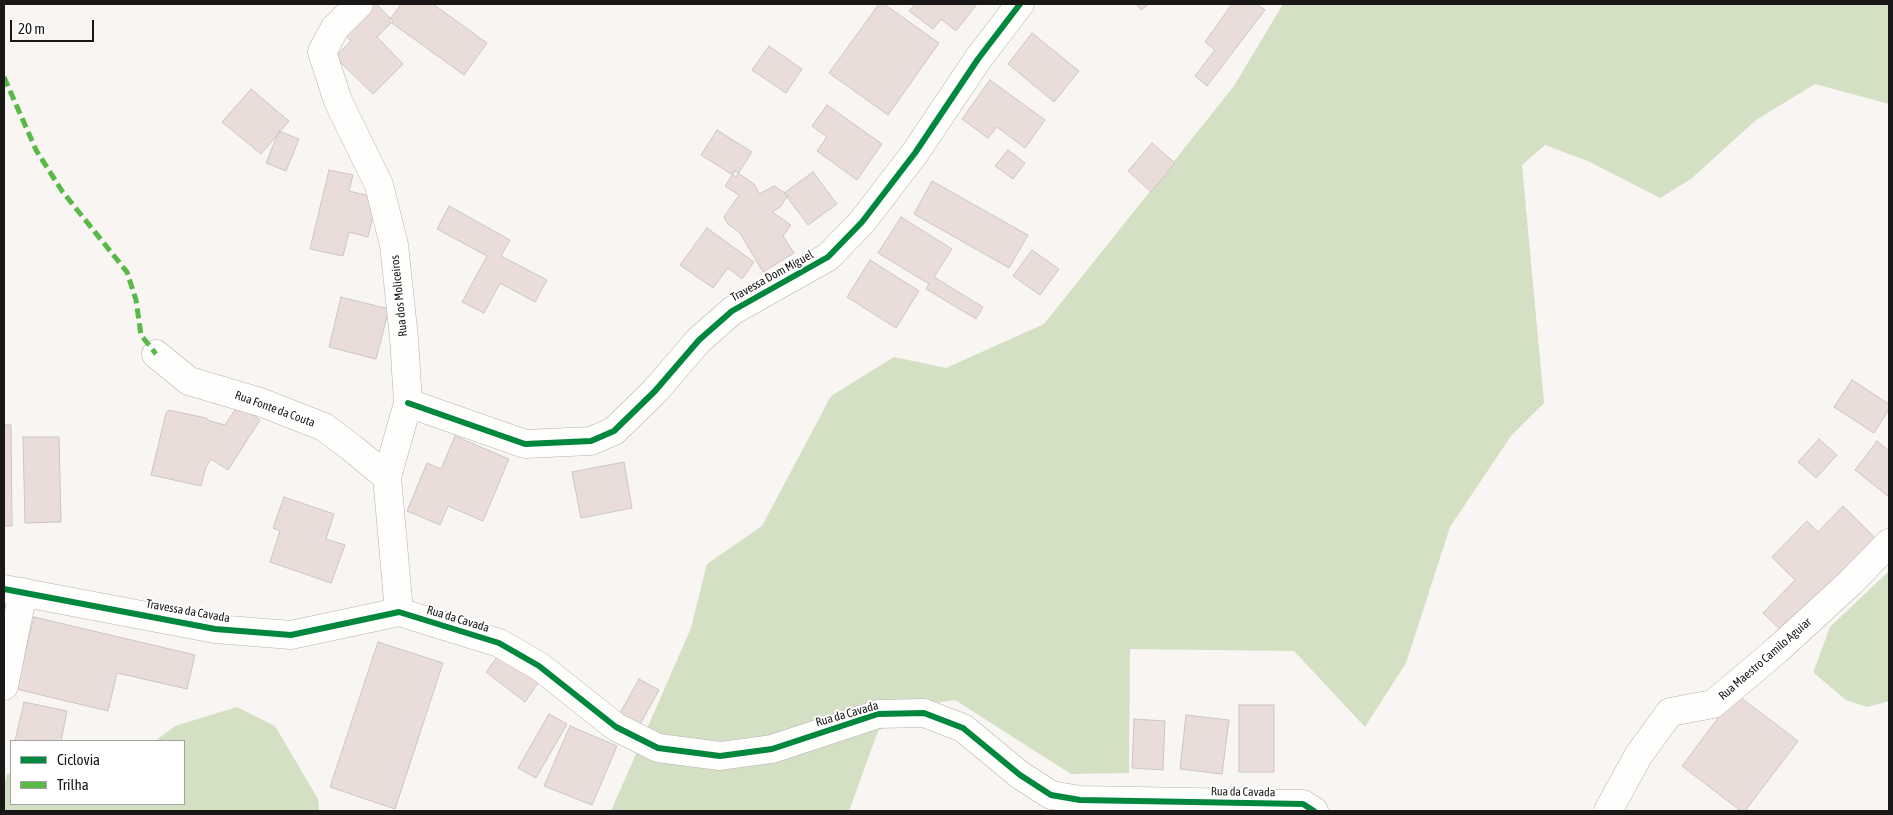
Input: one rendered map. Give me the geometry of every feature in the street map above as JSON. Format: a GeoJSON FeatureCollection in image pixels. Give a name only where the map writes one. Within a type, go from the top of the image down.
{"type":"FeatureCollection","features":[{"type":"Feature","properties":{"kind":"street","name":"Rua dos Moliceiros"},"geometry":{"type":"LineString","coordinates":[[359,4],[335,28],[322,52],[338,100],[379,185],[394,245],[404,338],[408,403],[387,477],[399,612]]}},
{"type":"Feature","properties":{"kind":"street","name":"Travessa Dom Miguel"},"geometry":{"type":"LineString","coordinates":[[408,403],[525,444],[591,441],[614,432],[655,391],[699,340],[732,311],[828,257],[862,222],[915,153],[978,59],[1020,4]]}},
{"type":"Feature","properties":{"kind":"street","name":"Rua Fonte da Couta"},"geometry":{"type":"LineString","coordinates":[[156,354],[189,381],[260,402],[324,427],[387,477]]}},
{"type":"Feature","properties":{"kind":"street","name":"Rua Maestro Camilo Aguiar"},"geometry":{"type":"LineString","coordinates":[[1608,811],[1638,756],[1670,712],[1713,704],[1777,650],[1850,583],[1889,543]]}},
{"type":"Feature","properties":{"kind":"street","name":"Travessa da Cavada"},"geometry":{"type":"LineString","coordinates":[[14,590],[215,629],[291,634],[399,612]]}},
{"type":"Feature","properties":{"kind":"street"},"geometry":{"type":"LineString","coordinates":[[4,686],[14,590]]}},
{"type":"Feature","properties":{"kind":"street","name":"Rua da Cavada"},"geometry":{"type":"LineString","coordinates":[[399,612],[499,643],[539,666],[616,727],[658,748],[720,756],[772,749],[878,714],[924,713],[963,728],[1020,775],[1052,795],[1080,800],[1303,804],[1314,811]]}},
{"type":"Feature","properties":{"kind":"green space"},"geometry":{"type":"Polygon","coordinates":[[[1283,4],[1889,4],[1889,104],[1815,84],[1756,120],[1691,179],[1660,198],[1590,162],[1545,145],[1522,165],[1544,403],[1511,436],[1450,527],[1406,663],[1365,727],[1294,651],[1130,649],[1129,773],[1071,774],[955,700],[916,706],[878,731],[849,811],[611,811],[691,628],[707,564],[762,526],[831,396],[894,357],[946,368],[1044,324],[1234,86],[1283,4]]]}},
{"type":"Feature","properties":{"kind":"green space"},"geometry":{"type":"Polygon","coordinates":[[[1889,571],[1889,701],[1867,707],[1846,700],[1814,673],[1814,670],[1830,627],[1889,571]]]}},
{"type":"Feature","properties":{"kind":"green space"},"geometry":{"type":"Polygon","coordinates":[[[237,707],[275,726],[318,799],[319,811],[4,811],[4,787],[7,774],[10,774],[10,805],[185,805],[185,740],[156,740],[175,726],[237,707]]]}},
{"type":"Feature","properties":{"kind":"building"},"geometry":{"type":"Polygon","coordinates":[[[368,4],[376,4],[393,21],[377,37],[403,64],[373,94],[335,57],[351,41],[341,31],[368,4]]]}},
{"type":"Feature","properties":{"kind":"building"},"geometry":{"type":"Polygon","coordinates":[[[401,4],[433,4],[487,43],[464,75],[389,21],[401,4]]]}},
{"type":"Feature","properties":{"kind":"building"},"geometry":{"type":"Polygon","coordinates":[[[879,4],[884,4],[939,43],[888,115],[829,73],[879,4]]]}},
{"type":"Feature","properties":{"kind":"building"},"geometry":{"type":"Polygon","coordinates":[[[915,4],[977,4],[956,31],[941,19],[933,29],[909,11],[915,4]]]}},
{"type":"Feature","properties":{"kind":"building"},"geometry":{"type":"Polygon","coordinates":[[[1136,4],[1149,4],[1141,10],[1136,4]]]}},
{"type":"Feature","properties":{"kind":"building"},"geometry":{"type":"Polygon","coordinates":[[[1232,4],[1256,4],[1265,10],[1207,86],[1195,76],[1215,50],[1205,42],[1232,4]]]}},
{"type":"Feature","properties":{"kind":"building"},"geometry":{"type":"Polygon","coordinates":[[[1032,33],[1079,71],[1054,102],[1008,64],[1032,33]]]}},
{"type":"Feature","properties":{"kind":"building"},"geometry":{"type":"Polygon","coordinates":[[[769,46],[802,69],[786,93],[752,70],[769,46]]]}},
{"type":"Feature","properties":{"kind":"building"},"geometry":{"type":"Polygon","coordinates":[[[990,80],[1045,120],[1025,148],[997,127],[988,138],[962,119],[990,80]]]}},
{"type":"Feature","properties":{"kind":"building"},"geometry":{"type":"Polygon","coordinates":[[[251,89],[289,121],[261,154],[222,122],[251,89]]]}},
{"type":"Feature","properties":{"kind":"building"},"geometry":{"type":"Polygon","coordinates":[[[827,105],[882,144],[857,180],[817,151],[827,137],[812,126],[827,105]]]}},
{"type":"Feature","properties":{"kind":"building"},"geometry":{"type":"Polygon","coordinates":[[[717,130],[752,152],[736,177],[701,155],[717,130]]]}},
{"type":"Feature","properties":{"kind":"building"},"geometry":{"type":"Polygon","coordinates":[[[279,131],[299,139],[286,171],[266,163],[279,131]]]}},
{"type":"Feature","properties":{"kind":"building"},"geometry":{"type":"Polygon","coordinates":[[[1152,143],[1175,163],[1151,192],[1128,171],[1152,143]]]}},
{"type":"Feature","properties":{"kind":"building"},"geometry":{"type":"Polygon","coordinates":[[[1008,150],[1025,163],[1013,179],[995,166],[1008,150]]]}},
{"type":"Feature","properties":{"kind":"building"},"geometry":{"type":"Polygon","coordinates":[[[329,170],[353,175],[349,191],[377,198],[368,237],[349,232],[343,256],[310,249],[329,170]]]}},
{"type":"Feature","properties":{"kind":"building"},"geometry":{"type":"Polygon","coordinates":[[[735,171],[754,184],[759,194],[774,186],[788,195],[780,207],[772,212],[791,225],[783,236],[794,253],[763,272],[740,233],[728,224],[724,217],[739,195],[725,186],[735,171]]]}},
{"type":"Feature","properties":{"kind":"building"},"geometry":{"type":"Polygon","coordinates":[[[813,172],[837,204],[808,225],[784,193],[813,172]]]}},
{"type":"Feature","properties":{"kind":"building"},"geometry":{"type":"Polygon","coordinates":[[[932,181],[1028,235],[1009,268],[914,214],[932,181]]]}},
{"type":"Feature","properties":{"kind":"building"},"geometry":{"type":"Polygon","coordinates":[[[449,206],[510,240],[501,256],[547,280],[535,302],[500,283],[484,313],[462,302],[487,256],[437,229],[449,206]]]}},
{"type":"Feature","properties":{"kind":"building"},"geometry":{"type":"Polygon","coordinates":[[[901,217],[952,249],[934,277],[983,307],[976,319],[926,289],[929,284],[878,253],[901,217]]]}},
{"type":"Feature","properties":{"kind":"building"},"geometry":{"type":"Polygon","coordinates":[[[707,228],[754,262],[742,279],[728,268],[713,288],[680,265],[707,228]]]}},
{"type":"Feature","properties":{"kind":"building"},"geometry":{"type":"Polygon","coordinates":[[[1032,250],[1059,269],[1040,295],[1013,276],[1032,250]]]}},
{"type":"Feature","properties":{"kind":"building"},"geometry":{"type":"Polygon","coordinates":[[[870,260],[919,291],[896,328],[847,297],[870,260]]]}},
{"type":"Feature","properties":{"kind":"building"},"geometry":{"type":"Polygon","coordinates":[[[341,297],[389,309],[376,359],[329,347],[341,297]]]}},
{"type":"Feature","properties":{"kind":"building"},"geometry":{"type":"Polygon","coordinates":[[[1852,380],[1889,404],[1889,409],[1874,433],[1834,407],[1852,380]]]}},
{"type":"Feature","properties":{"kind":"building"},"geometry":{"type":"Polygon","coordinates":[[[238,405],[260,420],[228,470],[211,459],[206,467],[201,486],[151,475],[166,413],[169,410],[206,418],[225,425],[238,405]]]}},
{"type":"Feature","properties":{"kind":"building"},"geometry":{"type":"Polygon","coordinates":[[[4,425],[11,425],[12,526],[4,526],[4,425]]]}},
{"type":"Feature","properties":{"kind":"building"},"geometry":{"type":"Polygon","coordinates":[[[455,436],[509,459],[483,521],[448,506],[440,525],[407,511],[427,463],[441,469],[455,436]]]}},
{"type":"Feature","properties":{"kind":"building"},"geometry":{"type":"Polygon","coordinates":[[[23,437],[59,437],[61,522],[25,523],[23,437]]]}},
{"type":"Feature","properties":{"kind":"building"},"geometry":{"type":"Polygon","coordinates":[[[1819,439],[1837,455],[1816,478],[1798,462],[1819,439]]]}},
{"type":"Feature","properties":{"kind":"building"},"geometry":{"type":"Polygon","coordinates":[[[1877,441],[1889,451],[1889,497],[1855,470],[1877,441]]]}},
{"type":"Feature","properties":{"kind":"building"},"geometry":{"type":"Polygon","coordinates":[[[624,462],[632,508],[581,518],[572,472],[624,462]]]}},
{"type":"Feature","properties":{"kind":"building"},"geometry":{"type":"Polygon","coordinates":[[[284,497],[334,514],[326,539],[345,545],[331,583],[270,562],[280,531],[273,528],[284,497]]]}},
{"type":"Feature","properties":{"kind":"building"},"geometry":{"type":"Polygon","coordinates":[[[1843,506],[1879,542],[1787,636],[1763,613],[1795,580],[1772,557],[1807,521],[1818,532],[1843,506]]]}},
{"type":"Feature","properties":{"kind":"building"},"geometry":{"type":"Polygon","coordinates":[[[34,617],[195,655],[187,689],[117,673],[108,711],[16,689],[34,617]]]}},
{"type":"Feature","properties":{"kind":"building"},"geometry":{"type":"Polygon","coordinates":[[[378,642],[443,663],[395,809],[330,787],[378,642]]]}},
{"type":"Feature","properties":{"kind":"building"},"geometry":{"type":"Polygon","coordinates":[[[501,652],[540,680],[525,702],[486,672],[501,652]]]}},
{"type":"Feature","properties":{"kind":"building"},"geometry":{"type":"Polygon","coordinates":[[[639,679],[659,690],[638,728],[618,717],[639,679]]]}},
{"type":"Feature","properties":{"kind":"building"},"geometry":{"type":"Polygon","coordinates":[[[1736,694],[1798,741],[1745,811],[1741,811],[1682,766],[1736,694]]]}},
{"type":"Feature","properties":{"kind":"building"},"geometry":{"type":"Polygon","coordinates":[[[24,702],[67,711],[61,740],[15,740],[24,702]]]}},
{"type":"Feature","properties":{"kind":"building"},"geometry":{"type":"Polygon","coordinates":[[[1239,705],[1274,705],[1274,772],[1239,772],[1239,705]]]}},
{"type":"Feature","properties":{"kind":"building"},"geometry":{"type":"Polygon","coordinates":[[[549,714],[567,724],[536,778],[518,768],[549,714]]]}},
{"type":"Feature","properties":{"kind":"building"},"geometry":{"type":"Polygon","coordinates":[[[1186,715],[1229,720],[1222,774],[1180,769],[1186,715]]]}},
{"type":"Feature","properties":{"kind":"building"},"geometry":{"type":"Polygon","coordinates":[[[1134,719],[1165,721],[1163,770],[1132,768],[1134,719]]]}},
{"type":"Feature","properties":{"kind":"building"},"geometry":{"type":"Polygon","coordinates":[[[570,726],[617,746],[592,805],[544,786],[570,726]]]}},
{"type":"Feature","properties":{"kind":"marked path"},"geometry":{"type":"LineString","coordinates":[[4,77],[36,150],[62,191],[127,272],[136,300],[141,335],[156,354]]}},
{"type":"Feature","properties":{"kind":"cycle path"},"geometry":{"type":"LineString","coordinates":[[408,403],[525,444],[591,441],[614,431],[655,391],[699,340],[732,311],[828,257],[862,222],[915,153],[978,59],[1020,4]]}},
{"type":"Feature","properties":{"kind":"cycle path"},"geometry":{"type":"LineString","coordinates":[[4,589],[215,629],[291,635],[399,612],[499,643],[539,666],[616,727],[658,748],[720,756],[772,749],[878,714],[924,713],[963,728],[1020,775],[1051,795],[1080,800],[1303,804],[1314,811]]}}]}
